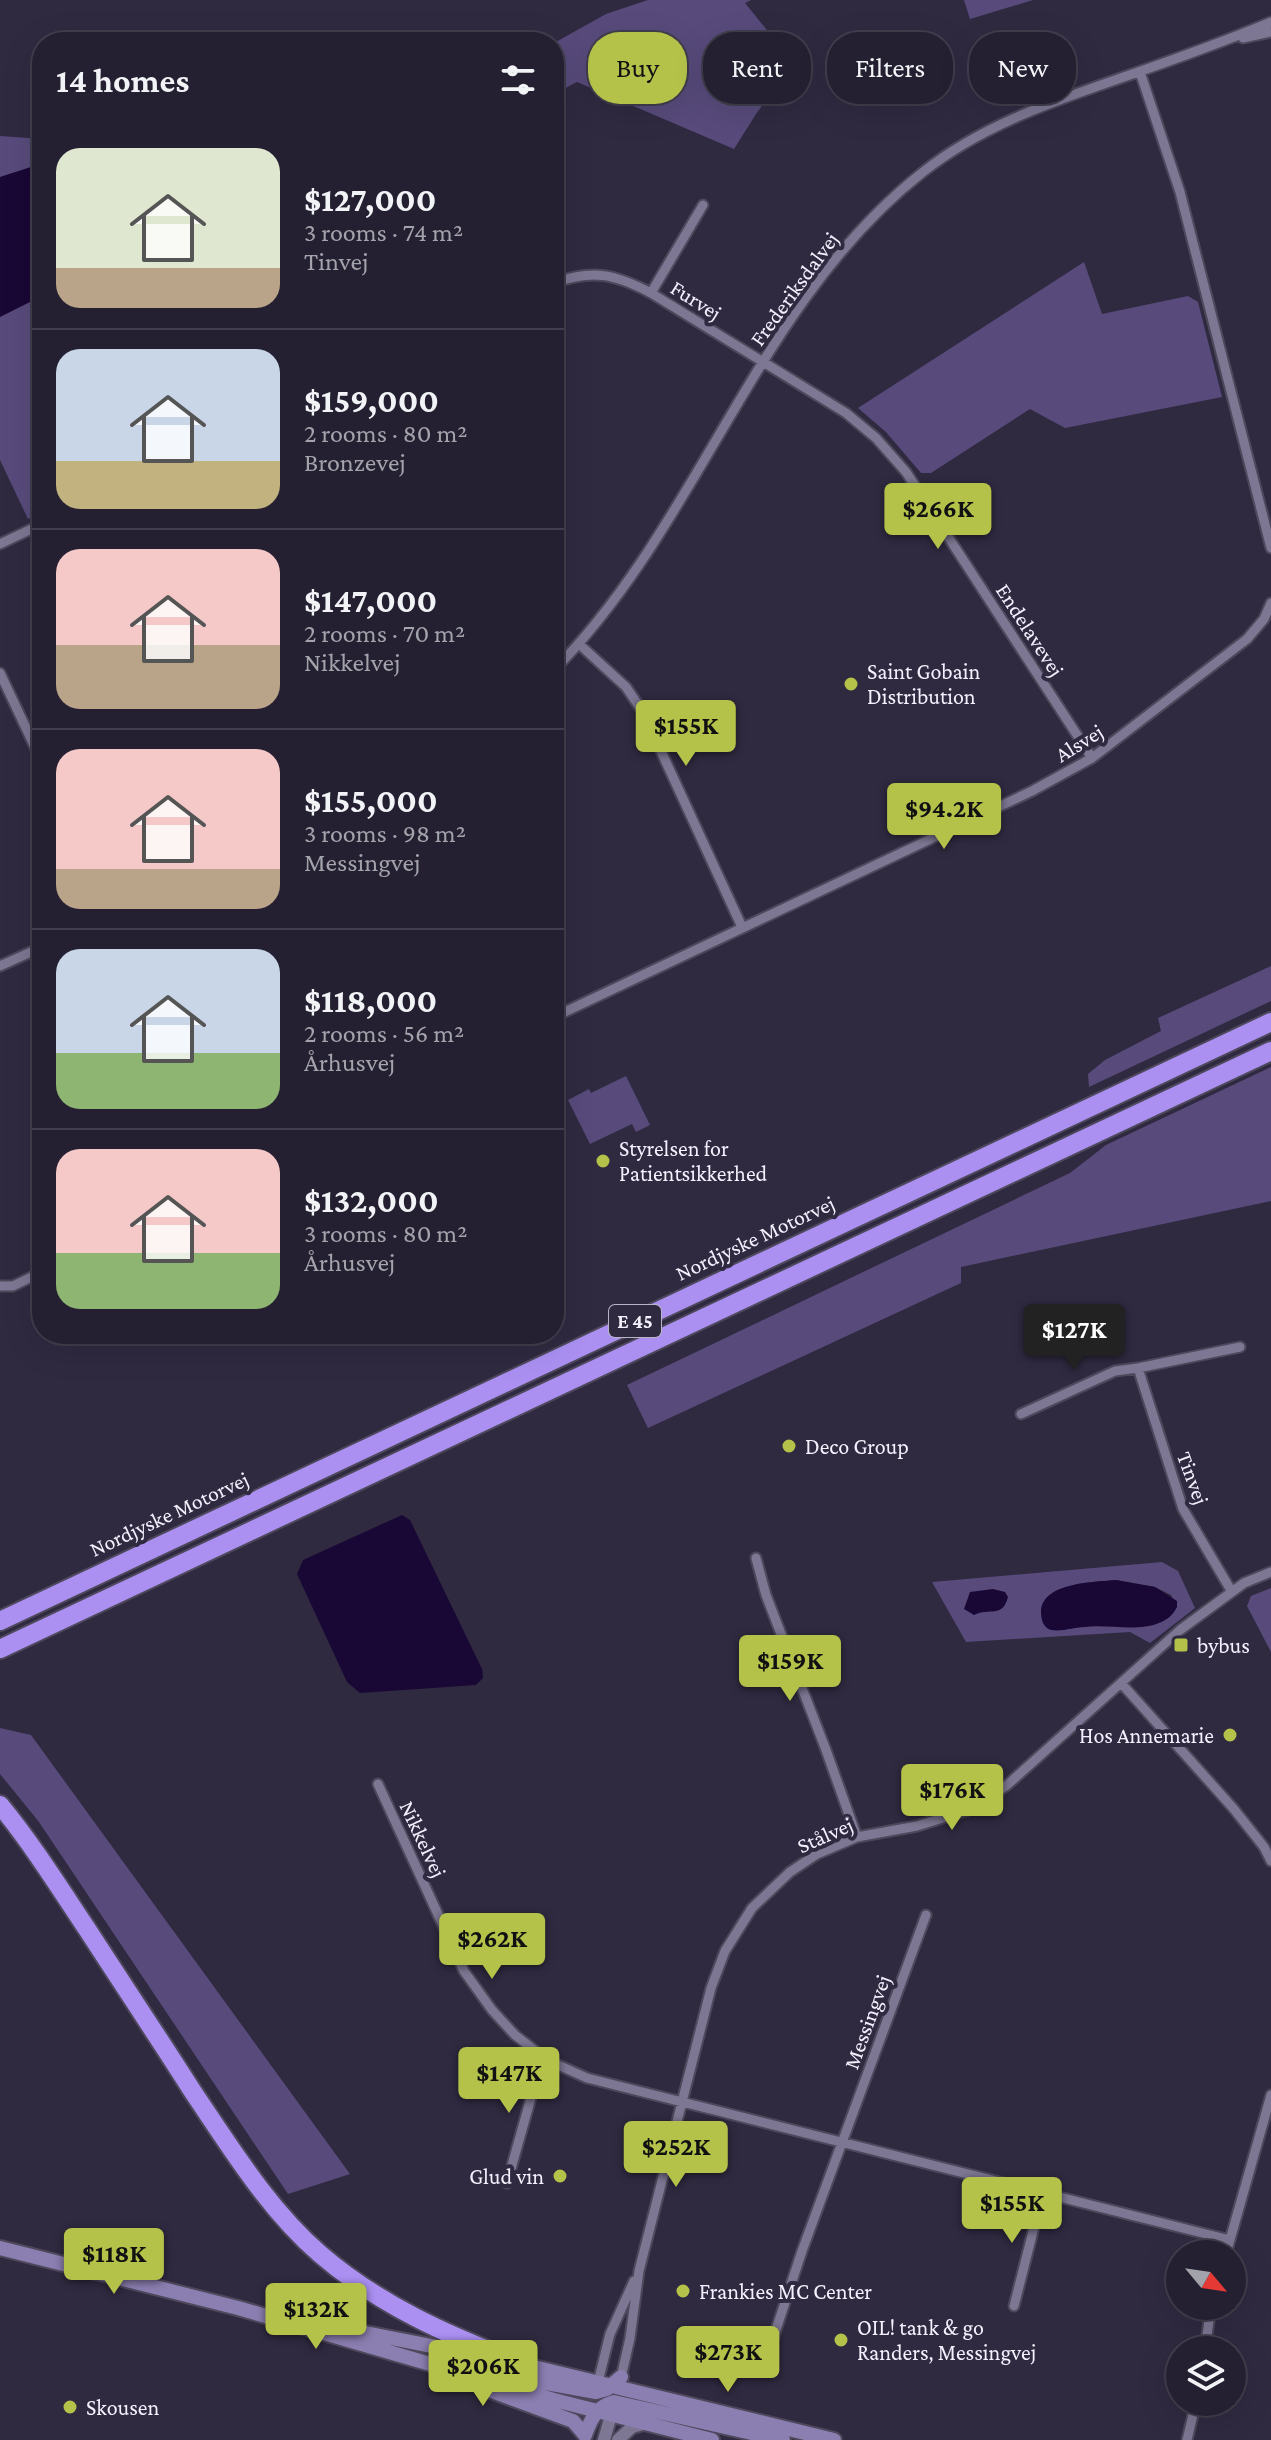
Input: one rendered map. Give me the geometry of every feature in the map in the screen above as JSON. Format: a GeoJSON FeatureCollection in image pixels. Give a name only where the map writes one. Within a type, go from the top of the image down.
{"type":"FeatureCollection","features":[{"type":"Feature","properties":{"kind":"highway","name":"Nordjyske Motorvej"},"geometry":{"type":"LineString","coordinates":[[0,1621],[1271,1022]]}},
{"type":"Feature","properties":{"kind":"highway","name":"E 45"},"geometry":{"type":"LineString","coordinates":[[0,1649],[1271,1051]]}},
{"type":"Feature","properties":{"kind":"highway"},"geometry":{"type":"LineString","coordinates":[[0,1805],[38,1854],[226,2141],[293,2228],[335,2267],[404,2313],[469,2344],[521,2363]]}},
{"type":"Feature","properties":{"kind":"main road"},"geometry":{"type":"LineString","coordinates":[[0,2248],[238,2308],[405,2358],[712,2440]]}},
{"type":"Feature","properties":{"kind":"main road"},"geometry":{"type":"LineString","coordinates":[[238,2308],[521,2363],[834,2440]]}},
{"type":"Feature","properties":{"kind":"main road"},"geometry":{"type":"LineString","coordinates":[[405,2358],[609,2385]]}},
{"type":"Feature","properties":{"kind":"main road"},"geometry":{"type":"LineString","coordinates":[[405,2358],[573,2421],[584,2438],[603,2410]]}},
{"type":"Feature","properties":{"kind":"main road"},"geometry":{"type":"LineString","coordinates":[[603,2410],[783,2440]]}},
{"type":"Feature","properties":{"kind":"street","name":"Frederiksdalvej"},"geometry":{"type":"LineString","coordinates":[[564,660],[646,556],[763,363],[826,268],[872,217],[924,171],[1024,112],[1271,22]]}},
{"type":"Feature","properties":{"kind":"street","name":"Frederiksdalvej"},"geometry":{"type":"LineString","coordinates":[[1220,43],[1271,32]]}},
{"type":"Feature","properties":{"kind":"street"},"geometry":{"type":"LineString","coordinates":[[1140,72],[1180,192],[1271,548]]}},
{"type":"Feature","properties":{"kind":"street","name":"Furvej"},"geometry":{"type":"LineString","coordinates":[[651,293],[703,205]]}},
{"type":"Feature","properties":{"kind":"street","name":"Furvej"},"geometry":{"type":"LineString","coordinates":[[564,279],[600,274],[626,280],[763,363]]}},
{"type":"Feature","properties":{"kind":"street","name":"Endelavevej"},"geometry":{"type":"LineString","coordinates":[[763,363],[846,413],[876,438],[906,472],[1092,758]]}},
{"type":"Feature","properties":{"kind":"street"},"geometry":{"type":"LineString","coordinates":[[0,544],[32,529]]}},
{"type":"Feature","properties":{"kind":"street","name":"Alsvej"},"geometry":{"type":"LineString","coordinates":[[564,1012],[1032,791],[1092,758],[1247,639],[1264,619],[1271,603]]}},
{"type":"Feature","properties":{"kind":"street"},"geometry":{"type":"LineString","coordinates":[[579,644],[626,687],[643,712],[742,927]]}},
{"type":"Feature","properties":{"kind":"street"},"geometry":{"type":"LineString","coordinates":[[0,673],[32,741]]}},
{"type":"Feature","properties":{"kind":"street"},"geometry":{"type":"LineString","coordinates":[[0,966],[32,952]]}},
{"type":"Feature","properties":{"kind":"street"},"geometry":{"type":"LineString","coordinates":[[0,1286],[13,1286],[32,1277]]}},
{"type":"Feature","properties":{"kind":"street"},"geometry":{"type":"LineString","coordinates":[[1021,1414],[1115,1371],[1240,1347]]}},
{"type":"Feature","properties":{"kind":"street","name":"Tinvej"},"geometry":{"type":"LineString","coordinates":[[1138,1368],[1183,1509],[1232,1592]]}},
{"type":"Feature","properties":{"kind":"street"},"geometry":{"type":"LineString","coordinates":[[756,1558],[766,1595],[857,1837]]}},
{"type":"Feature","properties":{"kind":"street","name":"Stålvej"},"geometry":{"type":"LineString","coordinates":[[609,2385],[630,2338],[639,2271],[711,1988],[725,1951],[752,1908],[790,1872],[817,1854],[857,1837],[917,1826],[968,1810],[1006,1786],[1180,1630],[1244,1583],[1271,1572]]}},
{"type":"Feature","properties":{"kind":"street"},"geometry":{"type":"LineString","coordinates":[[1121,1683],[1233,1808],[1264,1847],[1271,1861]]}},
{"type":"Feature","properties":{"kind":"street","name":"Nikkelvej"},"geometry":{"type":"LineString","coordinates":[[378,1784],[464,1971],[492,2010],[515,2035],[547,2060],[587,2078],[681,2100]]}},
{"type":"Feature","properties":{"kind":"street","name":"Messingvej"},"geometry":{"type":"LineString","coordinates":[[765,2363],[802,2251],[926,1915]]}},
{"type":"Feature","properties":{"kind":"street"},"geometry":{"type":"LineString","coordinates":[[507,2183],[532,2094],[547,2060]]}},
{"type":"Feature","properties":{"kind":"street"},"geometry":{"type":"LineString","coordinates":[[681,2100],[1230,2240],[1271,2095]]}},
{"type":"Feature","properties":{"kind":"street"},"geometry":{"type":"LineString","coordinates":[[1014,2306],[1043,2192]]}},
{"type":"Feature","properties":{"kind":"street","name":"Stålvej"},"geometry":{"type":"LineString","coordinates":[[609,2385],[610,2334],[639,2271]]}},
{"type":"Feature","properties":{"kind":"street"},"geometry":{"type":"LineString","coordinates":[[603,2410],[609,2385]]}},
{"type":"Feature","properties":{"kind":"street"},"geometry":{"type":"LineString","coordinates":[[604,2440],[603,2410],[609,2385]]}},
{"type":"Feature","properties":{"kind":"street"},"geometry":{"type":"LineString","coordinates":[[1187,2440],[1193,2416]]}},
{"type":"Feature","properties":{"kind":"street"},"geometry":{"type":"LineString","coordinates":[[618,2440],[628,2429],[643,2424]]}},
{"type":"Feature","properties":{"kind":"shaded area"},"geometry":{"type":"Polygon","coordinates":[[[648,0],[751,0],[745,3],[768,32],[703,32],[703,104],[764,104],[734,149],[629,104],[687,104],[687,32],[588,32],[588,87],[577,82],[564,89],[564,37],[606,14],[648,0]]]}},
{"type":"Feature","properties":{"kind":"shaded area"},"geometry":{"type":"Polygon","coordinates":[[[964,0],[1033,0],[970,19],[964,0]]]}},
{"type":"Feature","properties":{"kind":"shaded area"},"geometry":{"type":"Polygon","coordinates":[[[0,136],[32,138],[32,517],[28,519],[0,460],[0,136]]]}},
{"type":"Feature","properties":{"kind":"shaded area"},"geometry":{"type":"Polygon","coordinates":[[[32,167],[32,301],[0,317],[0,177],[32,167]]]}},
{"type":"Feature","properties":{"kind":"shaded area"},"geometry":{"type":"Polygon","coordinates":[[[1084,262],[1102,314],[1188,296],[1198,302],[1222,397],[1065,428],[1030,409],[931,473],[921,473],[886,432],[858,408],[1084,262]]]}},
{"type":"Feature","properties":{"kind":"shaded area"},"geometry":{"type":"Polygon","coordinates":[[[1271,966],[1271,1001],[1089,1087],[1088,1074],[1105,1060],[1161,1031],[1158,1018],[1271,966]]]}},
{"type":"Feature","properties":{"kind":"shaded area"},"geometry":{"type":"Polygon","coordinates":[[[1271,1067],[1271,1201],[961,1267],[961,1283],[648,1428],[627,1385],[1070,1173],[1106,1145],[1271,1067]]]}},
{"type":"Feature","properties":{"kind":"shaded area"},"geometry":{"type":"Polygon","coordinates":[[[626,1076],[650,1125],[636,1132],[632,1124],[590,1144],[568,1100],[626,1076]]]}},
{"type":"Feature","properties":{"kind":"shaded area"},"geometry":{"type":"Polygon","coordinates":[[[402,1515],[410,1520],[482,1669],[483,1678],[476,1685],[360,1693],[347,1682],[297,1574],[303,1560],[402,1515]]]}},
{"type":"Feature","properties":{"kind":"shaded area"},"geometry":{"type":"Polygon","coordinates":[[[1162,1562],[1178,1571],[1195,1608],[1150,1643],[1130,1632],[966,1642],[932,1582],[1162,1562]],[[1116,1580],[1060,1589],[1052,1630],[1168,1618],[1177,1607],[1171,1595],[1155,1587],[1116,1580]]]}},
{"type":"Feature","properties":{"kind":"shaded area"},"geometry":{"type":"Polygon","coordinates":[[[1116,1580],[1155,1587],[1177,1601],[1177,1607],[1165,1620],[1150,1626],[1055,1630],[1044,1624],[1041,1611],[1044,1601],[1051,1594],[1071,1585],[1116,1580]]]}},
{"type":"Feature","properties":{"kind":"shaded area"},"geometry":{"type":"Polygon","coordinates":[[[1271,1588],[1271,1652],[1247,1606],[1251,1596],[1271,1588]]]}},
{"type":"Feature","properties":{"kind":"shaded area"},"geometry":{"type":"Polygon","coordinates":[[[993,1589],[1005,1592],[1008,1597],[1002,1608],[974,1615],[964,1609],[970,1592],[993,1589]]]}},
{"type":"Feature","properties":{"kind":"shaded area"},"geometry":{"type":"Polygon","coordinates":[[[0,1728],[31,1735],[350,2174],[288,2194],[39,1822],[0,1774],[0,1728]]]}},
{"type":"Feature","properties":{"kind":"place","name":"Saint Gobain Distribution"},"geometry":{"type":"Point","coordinates":[851,684]}},
{"type":"Feature","properties":{"kind":"place","name":"Styrelsen for Patientsikkerhed"},"geometry":{"type":"Point","coordinates":[603,1161]}},
{"type":"Feature","properties":{"kind":"place","name":"Deco Group"},"geometry":{"type":"Point","coordinates":[789,1446]}},
{"type":"Feature","properties":{"kind":"place","name":"bybus"},"geometry":{"type":"Point","coordinates":[1181,1645]}},
{"type":"Feature","properties":{"kind":"place","name":"Hos Annemarie"},"geometry":{"type":"Point","coordinates":[1230,1735]}},
{"type":"Feature","properties":{"kind":"place","name":"Glud vin"},"geometry":{"type":"Point","coordinates":[560,2176]}},
{"type":"Feature","properties":{"kind":"place","name":"Frankies MC Center"},"geometry":{"type":"Point","coordinates":[683,2291]}},
{"type":"Feature","properties":{"kind":"place","name":"OIL! tank & go Randers, Messingvej"},"geometry":{"type":"Point","coordinates":[841,2340]}},
{"type":"Feature","properties":{"kind":"place","name":"Skousen"},"geometry":{"type":"Point","coordinates":[70,2407]}}]}
